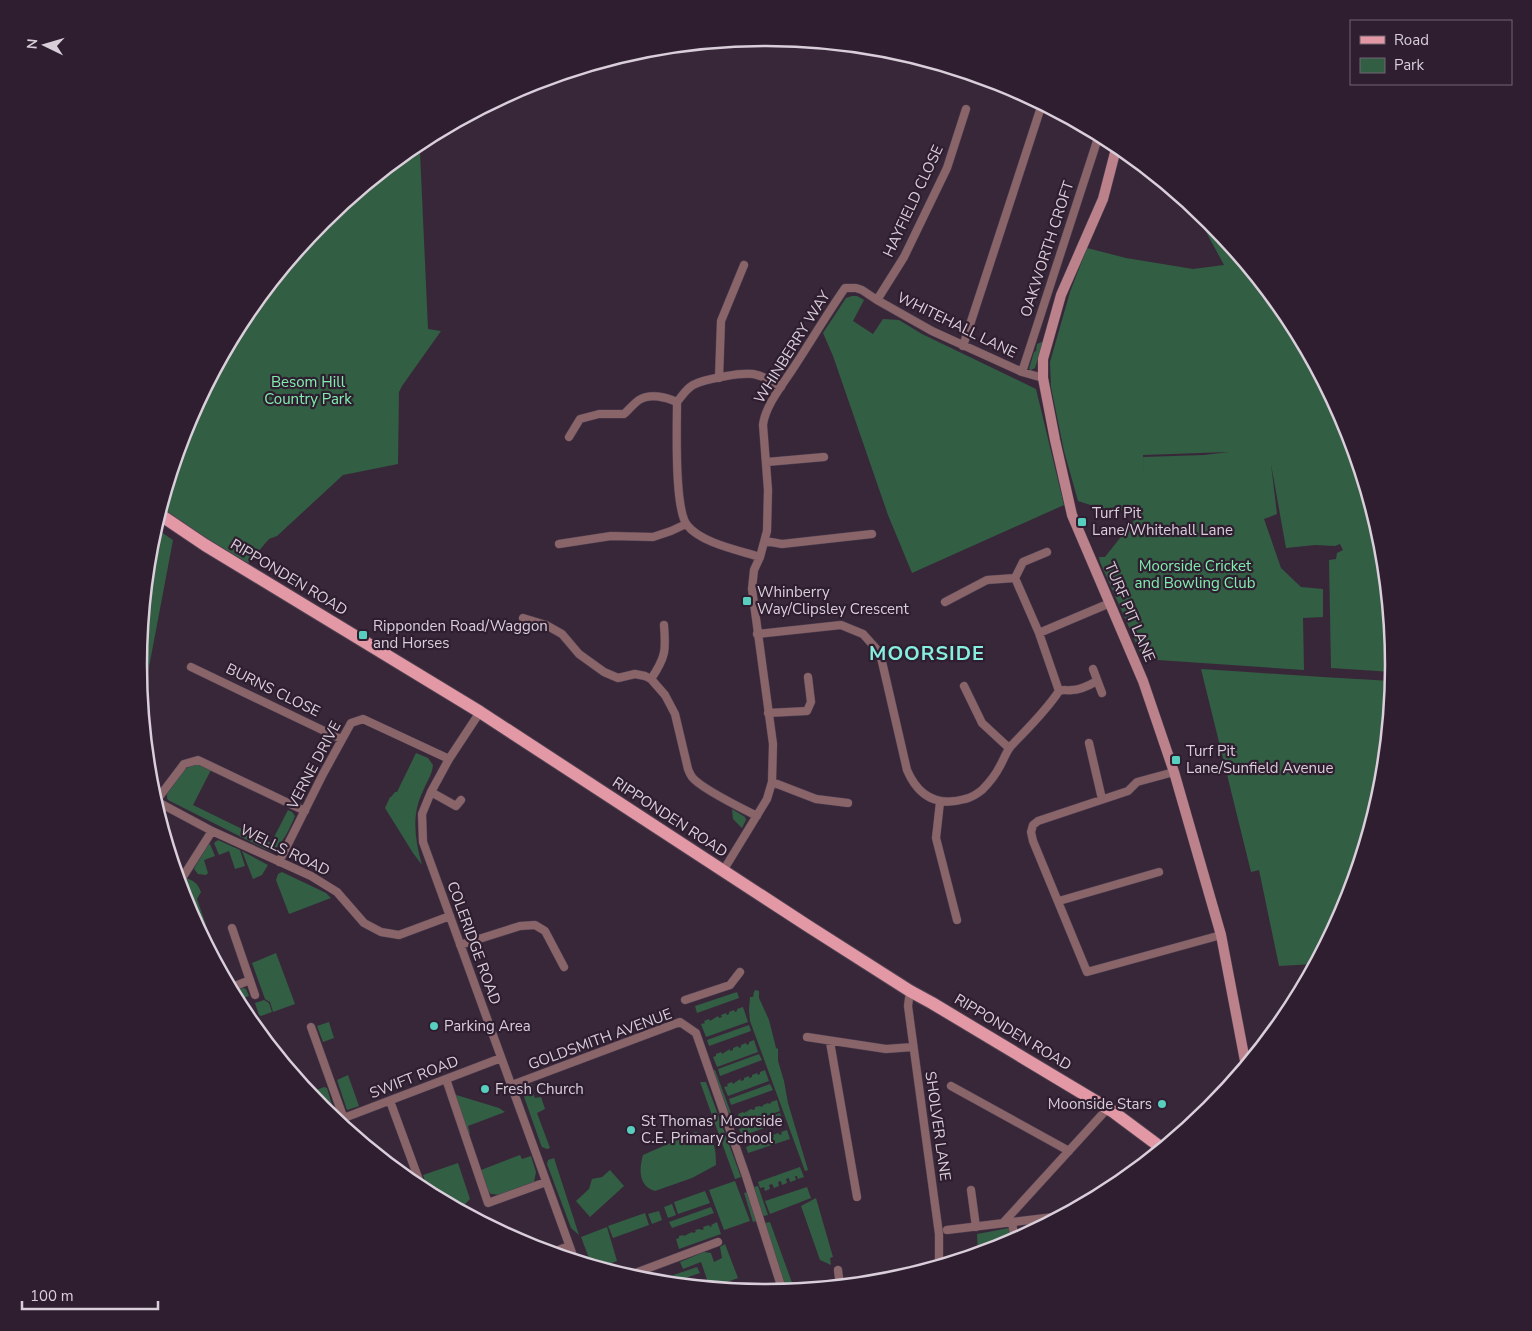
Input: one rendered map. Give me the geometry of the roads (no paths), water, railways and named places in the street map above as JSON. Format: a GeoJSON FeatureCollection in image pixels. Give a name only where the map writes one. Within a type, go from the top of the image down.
{"type":"FeatureCollection","features":[{"type":"Feature","properties":{"kind":"main road","name":"RIPPONDEN ROAD"},"geometry":{"type":"LineString","coordinates":[[165,518],[205,545],[480,712],[910,991],[1108,1108],[1158,1145]]}},
{"type":"Feature","properties":{"kind":"street","name":"HAYFIELD CLOSE"},"geometry":{"type":"LineString","coordinates":[[877,300],[904,257],[947,168],[966,109]]}},
{"type":"Feature","properties":{"kind":"street"},"geometry":{"type":"LineString","coordinates":[[963,346],[1040,110]]}},
{"type":"Feature","properties":{"kind":"street","name":"OAKWORTH CROFT"},"geometry":{"type":"LineString","coordinates":[[1022,372],[1096,142]]}},
{"type":"Feature","properties":{"kind":"street","name":"TURF PIT LANE"},"geometry":{"type":"LineString","coordinates":[[1115,154],[1103,199],[1061,295],[1043,359],[1043,378],[1072,516],[1149,696],[1174,772],[1221,935],[1244,1058]]}},
{"type":"Feature","properties":{"kind":"street"},"geometry":{"type":"LineString","coordinates":[[719,378],[721,321],[744,265]]}},
{"type":"Feature","properties":{"kind":"street","name":"WHINBERRY WAY"},"geometry":{"type":"LineString","coordinates":[[723,871],[767,799],[772,782],[773,744],[752,589],[754,570],[765,541],[768,525],[764,418],[781,387],[845,288],[862,290]]}},
{"type":"Feature","properties":{"kind":"street","name":"WHITEHALL LANE"},"geometry":{"type":"LineString","coordinates":[[862,290],[932,331],[1022,372],[1043,378]]}},
{"type":"Feature","properties":{"kind":"street"},"geometry":{"type":"LineString","coordinates":[[760,557],[707,539],[686,524],[681,514],[678,485],[676,450],[677,402],[692,386],[698,383],[750,373],[757,374],[781,387]]}},
{"type":"Feature","properties":{"kind":"street"},"geometry":{"type":"LineString","coordinates":[[569,437],[580,419],[599,414],[624,414],[638,400],[647,397],[668,398],[677,402]]}},
{"type":"Feature","properties":{"kind":"street"},"geometry":{"type":"LineString","coordinates":[[767,462],[824,456]]}},
{"type":"Feature","properties":{"kind":"street"},"geometry":{"type":"LineString","coordinates":[[559,544],[611,536],[653,537],[671,532],[686,524]]}},
{"type":"Feature","properties":{"kind":"street"},"geometry":{"type":"LineString","coordinates":[[765,541],[782,544],[872,534]]}},
{"type":"Feature","properties":{"kind":"street"},"geometry":{"type":"LineString","coordinates":[[1015,578],[1023,562],[1047,552]]}},
{"type":"Feature","properties":{"kind":"street"},"geometry":{"type":"LineString","coordinates":[[945,602],[987,580],[1015,578]]}},
{"type":"Feature","properties":{"kind":"street"},"geometry":{"type":"LineString","coordinates":[[1015,578],[1039,633],[1059,691]]}},
{"type":"Feature","properties":{"kind":"street"},"geometry":{"type":"LineString","coordinates":[[1039,633],[1110,602]]}},
{"type":"Feature","properties":{"kind":"street"},"geometry":{"type":"LineString","coordinates":[[523,618],[546,625],[562,634],[579,654],[604,672],[618,678],[634,674],[651,680],[665,695],[675,714],[688,769],[692,778],[757,816]]}},
{"type":"Feature","properties":{"kind":"street"},"geometry":{"type":"LineString","coordinates":[[651,680],[664,656],[666,648],[664,625]]}},
{"type":"Feature","properties":{"kind":"street"},"geometry":{"type":"LineString","coordinates":[[757,634],[841,625],[863,634],[880,653],[907,770],[912,782],[922,793],[940,802],[957,802],[981,791],[1000,766],[1009,748],[1050,705],[1059,691],[1084,688],[1098,681]]}},
{"type":"Feature","properties":{"kind":"street","name":"BURNS CLOSE"},"geometry":{"type":"LineString","coordinates":[[192,667],[341,739]]}},
{"type":"Feature","properties":{"kind":"street"},"geometry":{"type":"LineString","coordinates":[[1093,669],[1102,693]]}},
{"type":"Feature","properties":{"kind":"street"},"geometry":{"type":"LineString","coordinates":[[768,713],[807,711],[811,702],[808,677]]}},
{"type":"Feature","properties":{"kind":"street"},"geometry":{"type":"LineString","coordinates":[[964,686],[982,723],[1009,748]]}},
{"type":"Feature","properties":{"kind":"street","name":"COLERIDGE ROAD"},"geometry":{"type":"LineString","coordinates":[[480,712],[449,759],[431,792],[422,814],[423,842],[573,1254]]}},
{"type":"Feature","properties":{"kind":"street","name":"VERNE DRIVE"},"geometry":{"type":"LineString","coordinates":[[279,862],[341,739],[351,723],[363,719],[449,759]]}},
{"type":"Feature","properties":{"kind":"street"},"geometry":{"type":"LineString","coordinates":[[1089,743],[1102,799]]}},
{"type":"Feature","properties":{"kind":"street"},"geometry":{"type":"LineString","coordinates":[[161,793],[184,764],[198,760],[305,811]]}},
{"type":"Feature","properties":{"kind":"street"},"geometry":{"type":"LineString","coordinates":[[1174,772],[1136,782],[1128,791],[1038,821],[1033,825],[1031,832],[1033,841],[1087,972],[1221,935]]}},
{"type":"Feature","properties":{"kind":"street"},"geometry":{"type":"LineString","coordinates":[[772,782],[816,799],[848,803]]}},
{"type":"Feature","properties":{"kind":"street"},"geometry":{"type":"LineString","coordinates":[[431,792],[456,806],[461,800]]}},
{"type":"Feature","properties":{"kind":"street"},"geometry":{"type":"LineString","coordinates":[[940,802],[936,838],[957,920]]}},
{"type":"Feature","properties":{"kind":"street","name":"WELLS ROAD"},"geometry":{"type":"LineString","coordinates":[[163,804],[212,831],[312,876],[337,892],[364,924],[381,932],[399,935],[450,916]]}},
{"type":"Feature","properties":{"kind":"street"},"geometry":{"type":"LineString","coordinates":[[184,875],[212,831]]}},
{"type":"Feature","properties":{"kind":"street"},"geometry":{"type":"LineString","coordinates":[[1059,901],[1160,872]]}},
{"type":"Feature","properties":{"kind":"street"},"geometry":{"type":"LineString","coordinates":[[460,945],[520,926],[535,925],[545,931],[564,967]]}},
{"type":"Feature","properties":{"kind":"street"},"geometry":{"type":"LineString","coordinates":[[232,928],[256,995]]}},
{"type":"Feature","properties":{"kind":"street"},"geometry":{"type":"LineString","coordinates":[[685,1000],[730,985],[740,972]]}},
{"type":"Feature","properties":{"kind":"street"},"geometry":{"type":"LineString","coordinates":[[236,985],[250,980]]}},
{"type":"Feature","properties":{"kind":"street","name":"SHOLVER LANE"},"geometry":{"type":"LineString","coordinates":[[910,991],[908,1006],[939,1234],[939,1260]]}},
{"type":"Feature","properties":{"kind":"street","name":"GOLDSMITH AVENUE"},"geometry":{"type":"LineString","coordinates":[[512,1085],[680,1022],[696,1033],[746,1176],[780,1284]]}},
{"type":"Feature","properties":{"kind":"street"},"geometry":{"type":"LineString","coordinates":[[311,1027],[337,1112]]}},
{"type":"Feature","properties":{"kind":"street"},"geometry":{"type":"LineString","coordinates":[[806,1037],[886,1049],[913,1047]]}},
{"type":"Feature","properties":{"kind":"street"},"geometry":{"type":"LineString","coordinates":[[830,1042],[857,1197]]}},
{"type":"Feature","properties":{"kind":"street","name":"SWIFT ROAD"},"geometry":{"type":"LineString","coordinates":[[344,1118],[501,1058]]}},
{"type":"Feature","properties":{"kind":"street"},"geometry":{"type":"LineString","coordinates":[[446,1079],[488,1203],[546,1182]]}},
{"type":"Feature","properties":{"kind":"street"},"geometry":{"type":"LineString","coordinates":[[951,1086],[1069,1151]]}},
{"type":"Feature","properties":{"kind":"street"},"geometry":{"type":"LineString","coordinates":[[390,1101],[418,1177]]}},
{"type":"Feature","properties":{"kind":"street"},"geometry":{"type":"LineString","coordinates":[[1008,1222],[1108,1108]]}},
{"type":"Feature","properties":{"kind":"street"},"geometry":{"type":"LineString","coordinates":[[971,1190],[976,1227]]}},
{"type":"Feature","properties":{"kind":"street"},"geometry":{"type":"LineString","coordinates":[[947,1230],[1046,1218]]}},
{"type":"Feature","properties":{"kind":"street"},"geometry":{"type":"LineString","coordinates":[[1008,1222],[1012,1234]]}},
{"type":"Feature","properties":{"kind":"street"},"geometry":{"type":"LineString","coordinates":[[639,1272],[718,1242]]}},
{"type":"Feature","properties":{"kind":"street"},"geometry":{"type":"LineString","coordinates":[[560,1250],[570,1246]]}},
{"type":"Feature","properties":{"kind":"street"},"geometry":{"type":"LineString","coordinates":[[838,1270],[839,1280]]}},
{"type":"Feature","properties":{"kind":"place","name":"Turf Pit Lane/Whitehall Lane"},"geometry":{"type":"Point","coordinates":[1082,522]}},
{"type":"Feature","properties":{"kind":"place","name":"Whinberry Way/Clipsley Crescent"},"geometry":{"type":"Point","coordinates":[747,601]}},
{"type":"Feature","properties":{"kind":"place","name":"Ripponden Road/Waggon and Horses"},"geometry":{"type":"Point","coordinates":[363,635]}},
{"type":"Feature","properties":{"kind":"place","name":"Turf Pit Lane/Sunfield Avenue"},"geometry":{"type":"Point","coordinates":[1176,760]}},
{"type":"Feature","properties":{"kind":"place","name":"Parking Area"},"geometry":{"type":"Point","coordinates":[434,1026]}},
{"type":"Feature","properties":{"kind":"place","name":"Fresh Church"},"geometry":{"type":"Point","coordinates":[485,1089]}},
{"type":"Feature","properties":{"kind":"place","name":"Moonside Stars"},"geometry":{"type":"Point","coordinates":[1162,1104]}},
{"type":"Feature","properties":{"kind":"place","name":"St Thomas' Moorside C.E. Primary School"},"geometry":{"type":"Point","coordinates":[631,1130]}},
{"type":"Feature","properties":{"kind":"district","name":"MOORSIDE"},"geometry":{"type":"Point","coordinates":[927,653]}},
{"type":"Feature","properties":{"kind":"park label","name":"Besom Hill Country Park"},"geometry":{"type":"Point","coordinates":[308,390]}},
{"type":"Feature","properties":{"kind":"park label","name":"Moorside Cricket and Bowling Club"},"geometry":{"type":"Point","coordinates":[1195,574]}}]}
